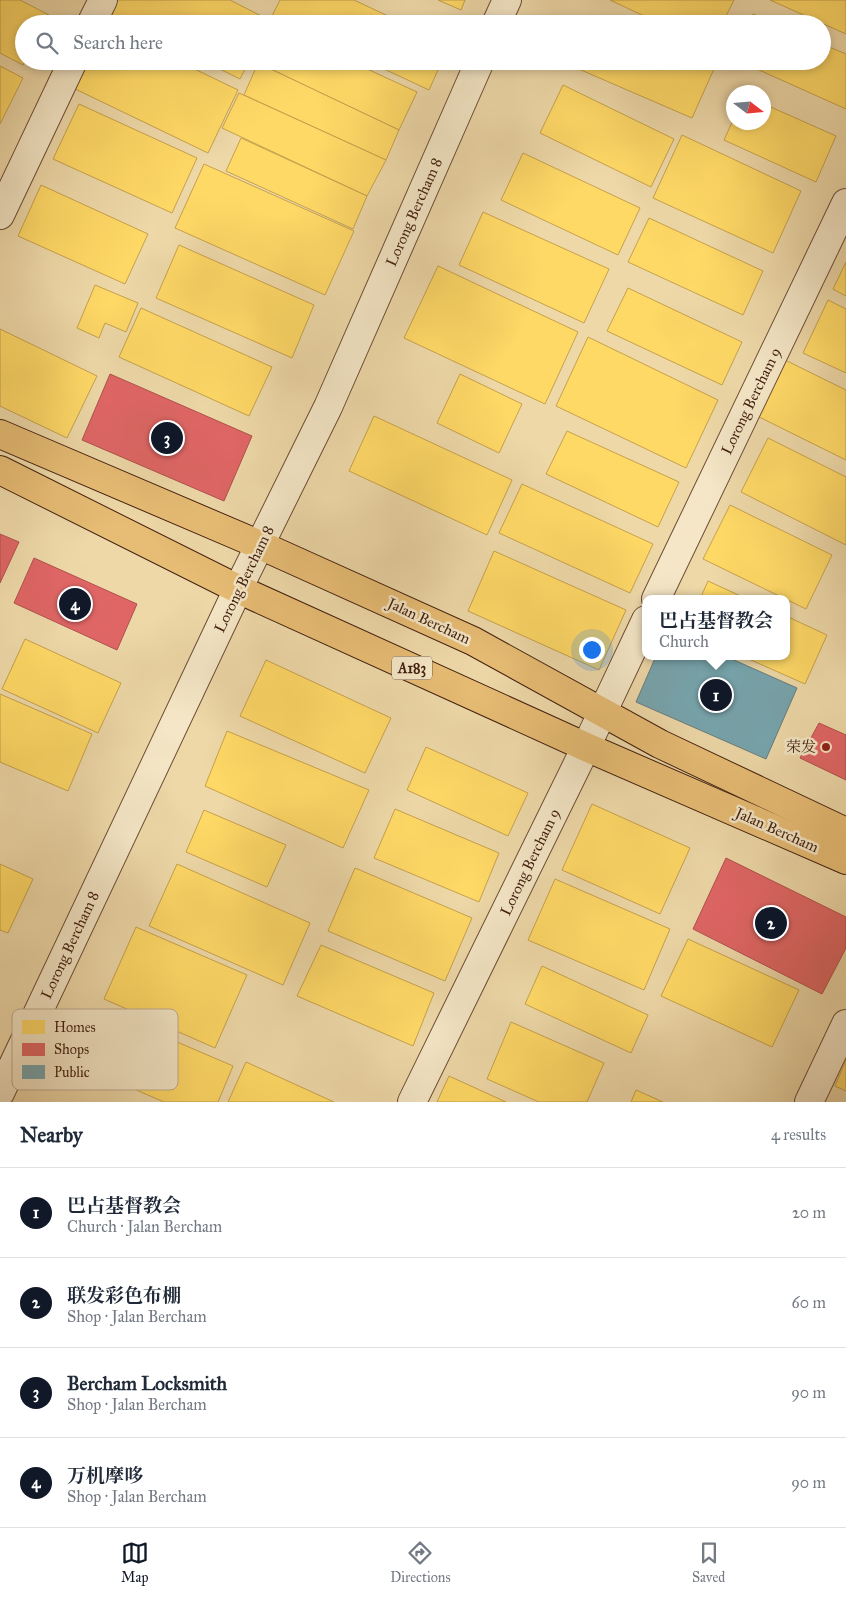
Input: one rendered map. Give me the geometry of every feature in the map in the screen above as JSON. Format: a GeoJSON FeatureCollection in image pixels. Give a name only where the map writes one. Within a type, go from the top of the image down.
{"type":"FeatureCollection","features":[{"type":"Feature","properties":{"kind":"main road","name":"Jalan Bercham"},"geometry":{"type":"LineString","coordinates":[[0,434],[260,545],[473,641],[660,744],[846,832]]}},
{"type":"Feature","properties":{"kind":"main road","name":"Jalan Bercham"},"geometry":{"type":"LineString","coordinates":[[0,470],[238,589],[586,747],[846,860]]}},
{"type":"Feature","properties":{"kind":"street"},"geometry":{"type":"LineString","coordinates":[[96,15],[103,0]]}},
{"type":"Feature","properties":{"kind":"street"},"geometry":{"type":"LineString","coordinates":[[500,15],[506,0]]}},
{"type":"Feature","properties":{"kind":"street"},"geometry":{"type":"LineString","coordinates":[[0,215],[70,70]]}},
{"type":"Feature","properties":{"kind":"street","name":"Lorong Bercham 8"},"geometry":{"type":"LineString","coordinates":[[40,1009],[238,589],[328,407],[476,70]]}},
{"type":"Feature","properties":{"kind":"street","name":"Lorong Bercham 9"},"geometry":{"type":"LineString","coordinates":[[658,595],[846,203]]}},
{"type":"Feature","properties":{"kind":"street","name":"Lorong Bercham 9"},"geometry":{"type":"LineString","coordinates":[[412,1102],[642,628]]}},
{"type":"Feature","properties":{"kind":"street"},"geometry":{"type":"LineString","coordinates":[[809,1102],[846,1024]]}},
{"type":"Feature","properties":{"kind":"street","name":"Lorong Bercham 8"},"geometry":{"type":"LineString","coordinates":[[0,1093],[12,1068]]}},
{"type":"Feature","properties":{"kind":"building: Homes"},"geometry":{"type":"Polygon","coordinates":[[[0,0],[20,0],[49,15],[15,15],[15,61],[0,53],[0,0]]]}},
{"type":"Feature","properties":{"kind":"building: Homes"},"geometry":{"type":"Polygon","coordinates":[[[115,0],[230,0],[259,15],[110,15],[108,14],[115,0]]]}},
{"type":"Feature","properties":{"kind":"building: Homes"},"geometry":{"type":"Polygon","coordinates":[[[280,0],[354,0],[386,15],[272,15],[280,0]]]}},
{"type":"Feature","properties":{"kind":"building: Homes"},"geometry":{"type":"Polygon","coordinates":[[[438,0],[465,0],[461,10],[438,0]]]}},
{"type":"Feature","properties":{"kind":"building: Homes"},"geometry":{"type":"Polygon","coordinates":[[[610,0],[734,0],[726,15],[642,15],[610,0]]]}},
{"type":"Feature","properties":{"kind":"building: Homes"},"geometry":{"type":"Polygon","coordinates":[[[770,0],[846,0],[846,34],[831,27],[831,15],[804,15],[770,0]]]}},
{"type":"Feature","properties":{"kind":"building: Homes"},"geometry":{"type":"Polygon","coordinates":[[[831,48],[846,54],[846,109],[759,70],[831,70],[831,48]]]}},
{"type":"Feature","properties":{"kind":"building: Homes"},"geometry":{"type":"Polygon","coordinates":[[[0,66],[23,78],[0,124],[0,66]]]}},
{"type":"Feature","properties":{"kind":"building: Homes"},"geometry":{"type":"Polygon","coordinates":[[[77,70],[197,70],[238,90],[208,153],[69,86],[77,70]]]}},
{"type":"Feature","properties":{"kind":"building: Homes"},"geometry":{"type":"Polygon","coordinates":[[[222,70],[244,70],[240,79],[222,70]]]}},
{"type":"Feature","properties":{"kind":"building: Homes"},"geometry":{"type":"Polygon","coordinates":[[[255,70],[273,70],[399,130],[386,160],[244,95],[255,70]]]}},
{"type":"Feature","properties":{"kind":"building: Homes"},"geometry":{"type":"Polygon","coordinates":[[[273,70],[369,70],[417,92],[399,130],[273,70]]]}},
{"type":"Feature","properties":{"kind":"building: Homes"},"geometry":{"type":"Polygon","coordinates":[[[386,70],[438,70],[429,90],[386,70]]]}},
{"type":"Feature","properties":{"kind":"building: Homes"},"geometry":{"type":"Polygon","coordinates":[[[581,70],[714,70],[692,118],[581,70]]]}},
{"type":"Feature","properties":{"kind":"building: Homes"},"geometry":{"type":"Polygon","coordinates":[[[563,85],[674,139],[651,187],[540,133],[563,85]]]}},
{"type":"Feature","properties":{"kind":"building: Homes"},"geometry":{"type":"Polygon","coordinates":[[[239,93],[386,160],[367,196],[222,128],[239,93]]]}},
{"type":"Feature","properties":{"kind":"building: Homes"},"geometry":{"type":"Polygon","coordinates":[[[79,104],[197,158],[172,213],[53,159],[79,104]]]}},
{"type":"Feature","properties":{"kind":"building: Homes"},"geometry":{"type":"Polygon","coordinates":[[[771,107],[836,136],[816,182],[724,140],[729,130],[771,130],[771,107]]]}},
{"type":"Feature","properties":{"kind":"building: Homes"},"geometry":{"type":"Polygon","coordinates":[[[682,135],[801,191],[773,253],[653,198],[682,135]]]}},
{"type":"Feature","properties":{"kind":"building: Homes"},"geometry":{"type":"Polygon","coordinates":[[[241,138],[367,196],[353,229],[226,171],[241,138]]]}},
{"type":"Feature","properties":{"kind":"building: Homes"},"geometry":{"type":"Polygon","coordinates":[[[523,153],[640,208],[618,255],[501,200],[523,153]]]}},
{"type":"Feature","properties":{"kind":"building: Homes"},"geometry":{"type":"Polygon","coordinates":[[[204,164],[354,231],[325,295],[175,228],[204,164]]]}},
{"type":"Feature","properties":{"kind":"building: Homes"},"geometry":{"type":"Polygon","coordinates":[[[41,185],[148,234],[125,284],[18,236],[41,185]]]}},
{"type":"Feature","properties":{"kind":"building: Homes"},"geometry":{"type":"Polygon","coordinates":[[[483,212],[609,269],[584,323],[459,265],[483,212]]]}},
{"type":"Feature","properties":{"kind":"building: Homes"},"geometry":{"type":"Polygon","coordinates":[[[649,218],[763,271],[743,315],[628,262],[649,218]]]}},
{"type":"Feature","properties":{"kind":"building: Homes"},"geometry":{"type":"Polygon","coordinates":[[[179,245],[314,305],[292,358],[156,298],[179,245]]]}},
{"type":"Feature","properties":{"kind":"building: Homes"},"geometry":{"type":"Polygon","coordinates":[[[846,262],[846,296],[833,289],[846,262]]]}},
{"type":"Feature","properties":{"kind":"building: Homes"},"geometry":{"type":"Polygon","coordinates":[[[438,266],[578,332],[545,404],[404,338],[438,266]]]}},
{"type":"Feature","properties":{"kind":"building: Homes"},"geometry":{"type":"Polygon","coordinates":[[[95,285],[138,303],[126,332],[105,323],[99,338],[77,328],[95,285]]]}},
{"type":"Feature","properties":{"kind":"building: Homes"},"geometry":{"type":"Polygon","coordinates":[[[628,288],[742,342],[722,385],[607,331],[628,288]]]}},
{"type":"Feature","properties":{"kind":"building: Homes"},"geometry":{"type":"Polygon","coordinates":[[[828,300],[846,309],[846,373],[803,353],[828,300]]]}},
{"type":"Feature","properties":{"kind":"building: Homes"},"geometry":{"type":"Polygon","coordinates":[[[141,308],[272,367],[249,416],[119,357],[141,308]]]}},
{"type":"Feature","properties":{"kind":"building: Homes"},"geometry":{"type":"Polygon","coordinates":[[[0,329],[97,376],[67,438],[0,406],[0,329]]]}},
{"type":"Feature","properties":{"kind":"building: Homes"},"geometry":{"type":"Polygon","coordinates":[[[588,337],[718,400],[686,468],[556,406],[588,337]]]}},
{"type":"Feature","properties":{"kind":"building: Homes"},"geometry":{"type":"Polygon","coordinates":[[[785,360],[846,390],[846,460],[757,416],[785,360]]]}},
{"type":"Feature","properties":{"kind":"building: Homes"},"geometry":{"type":"Polygon","coordinates":[[[460,374],[522,404],[499,453],[437,423],[460,374]]]}},
{"type":"Feature","properties":{"kind":"building: Homes"},"geometry":{"type":"Polygon","coordinates":[[[374,416],[512,480],[487,535],[349,471],[374,416]]]}},
{"type":"Feature","properties":{"kind":"building: Homes"},"geometry":{"type":"Polygon","coordinates":[[[567,431],[679,482],[658,527],[546,474],[567,431]]]}},
{"type":"Feature","properties":{"kind":"building: Homes"},"geometry":{"type":"Polygon","coordinates":[[[768,438],[846,477],[846,545],[741,492],[768,438]]]}},
{"type":"Feature","properties":{"kind":"building: Homes"},"geometry":{"type":"Polygon","coordinates":[[[522,484],[653,544],[630,593],[499,533],[522,484]]]}},
{"type":"Feature","properties":{"kind":"building: Homes"},"geometry":{"type":"Polygon","coordinates":[[[730,505],[832,555],[806,609],[790,601],[790,595],[777,595],[703,559],[730,505]]]}},
{"type":"Feature","properties":{"kind":"building: Homes"},"geometry":{"type":"Polygon","coordinates":[[[494,551],[626,610],[599,670],[468,611],[494,551]]]}},
{"type":"Feature","properties":{"kind":"building: Homes"},"geometry":{"type":"Polygon","coordinates":[[[708,581],[738,595],[702,595],[708,581]]]}},
{"type":"Feature","properties":{"kind":"building: Homes"},"geometry":{"type":"Polygon","coordinates":[[[790,618],[827,635],[805,684],[751,660],[790,660],[790,618]]]}},
{"type":"Feature","properties":{"kind":"building: Homes"},"geometry":{"type":"Polygon","coordinates":[[[25,639],[121,683],[98,733],[2,689],[25,639]]]}},
{"type":"Feature","properties":{"kind":"building: Homes"},"geometry":{"type":"Polygon","coordinates":[[[266,660],[391,718],[365,773],[240,716],[266,660]]]}},
{"type":"Feature","properties":{"kind":"building: Homes"},"geometry":{"type":"Polygon","coordinates":[[[0,694],[92,734],[68,791],[0,762],[0,694]]]}},
{"type":"Feature","properties":{"kind":"building: Homes"},"geometry":{"type":"Polygon","coordinates":[[[227,731],[369,790],[343,848],[205,786],[227,731]]]}},
{"type":"Feature","properties":{"kind":"building: Homes"},"geometry":{"type":"Polygon","coordinates":[[[426,747],[528,793],[508,836],[407,790],[426,747]]]}},
{"type":"Feature","properties":{"kind":"building: Homes"},"geometry":{"type":"Polygon","coordinates":[[[592,804],[690,848],[660,914],[562,870],[592,804]]]}},
{"type":"Feature","properties":{"kind":"building: Homes"},"geometry":{"type":"Polygon","coordinates":[[[395,809],[499,853],[479,902],[374,858],[395,809]]]}},
{"type":"Feature","properties":{"kind":"building: Homes"},"geometry":{"type":"Polygon","coordinates":[[[204,810],[286,845],[267,887],[186,852],[204,810]]]}},
{"type":"Feature","properties":{"kind":"building: Homes"},"geometry":{"type":"Polygon","coordinates":[[[0,864],[33,879],[8,933],[0,930],[0,864]]]}},
{"type":"Feature","properties":{"kind":"building: Homes"},"geometry":{"type":"Polygon","coordinates":[[[177,864],[310,923],[283,985],[149,926],[177,864]]]}},
{"type":"Feature","properties":{"kind":"building: Homes"},"geometry":{"type":"Polygon","coordinates":[[[355,868],[472,918],[445,981],[328,931],[355,868]]]}},
{"type":"Feature","properties":{"kind":"building: Homes"},"geometry":{"type":"Polygon","coordinates":[[[555,879],[670,929],[644,990],[528,940],[555,879]]]}},
{"type":"Feature","properties":{"kind":"building: Homes"},"geometry":{"type":"Polygon","coordinates":[[[136,927],[247,975],[215,1048],[178,1032],[178,1009],[127,1009],[104,999],[136,927]]]}},
{"type":"Feature","properties":{"kind":"building: Homes"},"geometry":{"type":"Polygon","coordinates":[[[688,939],[799,990],[772,1047],[661,996],[688,939]]]}},
{"type":"Feature","properties":{"kind":"building: Homes"},"geometry":{"type":"Polygon","coordinates":[[[321,945],[434,993],[413,1046],[297,996],[321,945]]]}},
{"type":"Feature","properties":{"kind":"building: Homes"},"geometry":{"type":"Polygon","coordinates":[[[542,966],[648,1015],[631,1053],[525,1004],[542,966]]]}},
{"type":"Feature","properties":{"kind":"building: Homes"},"geometry":{"type":"Polygon","coordinates":[[[511,1022],[604,1063],[587,1102],[539,1102],[487,1079],[511,1022]]]}},
{"type":"Feature","properties":{"kind":"building: Homes"},"geometry":{"type":"Polygon","coordinates":[[[178,1042],[233,1066],[218,1102],[164,1102],[136,1090],[178,1090],[178,1042]]]}},
{"type":"Feature","properties":{"kind":"building: Homes"},"geometry":{"type":"Polygon","coordinates":[[[846,1060],[846,1091],[835,1086],[846,1060]]]}},
{"type":"Feature","properties":{"kind":"building: Homes"},"geometry":{"type":"Polygon","coordinates":[[[246,1062],[334,1102],[228,1102],[246,1062]]]}},
{"type":"Feature","properties":{"kind":"building: Homes"},"geometry":{"type":"Polygon","coordinates":[[[449,1076],[506,1102],[437,1102],[449,1076]]]}},
{"type":"Feature","properties":{"kind":"building: Homes"},"geometry":{"type":"Polygon","coordinates":[[[636,1090],[663,1102],[631,1102],[636,1090]]]}},
{"type":"Feature","properties":{"kind":"building: Shops"},"geometry":{"type":"Polygon","coordinates":[[[110,374],[252,436],[224,501],[82,440],[110,374]]]}},
{"type":"Feature","properties":{"kind":"building: Shops"},"geometry":{"type":"Polygon","coordinates":[[[0,534],[19,542],[0,583],[0,534]]]}},
{"type":"Feature","properties":{"kind":"building: Shops"},"geometry":{"type":"Polygon","coordinates":[[[34,558],[137,604],[117,650],[14,603],[34,558]]]}},
{"type":"Feature","properties":{"kind":"building: Shops","name":"荣发"},"geometry":{"type":"Polygon","coordinates":[[[819,723],[846,735],[846,780],[800,758],[819,723]]]}},
{"type":"Feature","properties":{"kind":"building: Shops"},"geometry":{"type":"Polygon","coordinates":[[[726,858],[846,917],[846,948],[822,994],[693,929],[726,858]]]}},
{"type":"Feature","properties":{"kind":"building: Public"},"geometry":{"type":"Polygon","coordinates":[[[654,660],[734,660],[797,688],[766,759],[636,702],[654,660]]]}},
{"type":"Feature","properties":{"kind":"place","name":"Bercham Locksmith"},"geometry":{"type":"Point","coordinates":[167,438]}},
{"type":"Feature","properties":{"kind":"place","name":"万机摩哆"},"geometry":{"type":"Point","coordinates":[75,604]}},
{"type":"Feature","properties":{"kind":"place","name":"巴占基督教会"},"geometry":{"type":"Point","coordinates":[716,695]}},
{"type":"Feature","properties":{"kind":"place","name":"荣发"},"geometry":{"type":"Point","coordinates":[826,747]}},
{"type":"Feature","properties":{"kind":"place","name":"联发彩色布棚"},"geometry":{"type":"Point","coordinates":[771,923]}}]}
